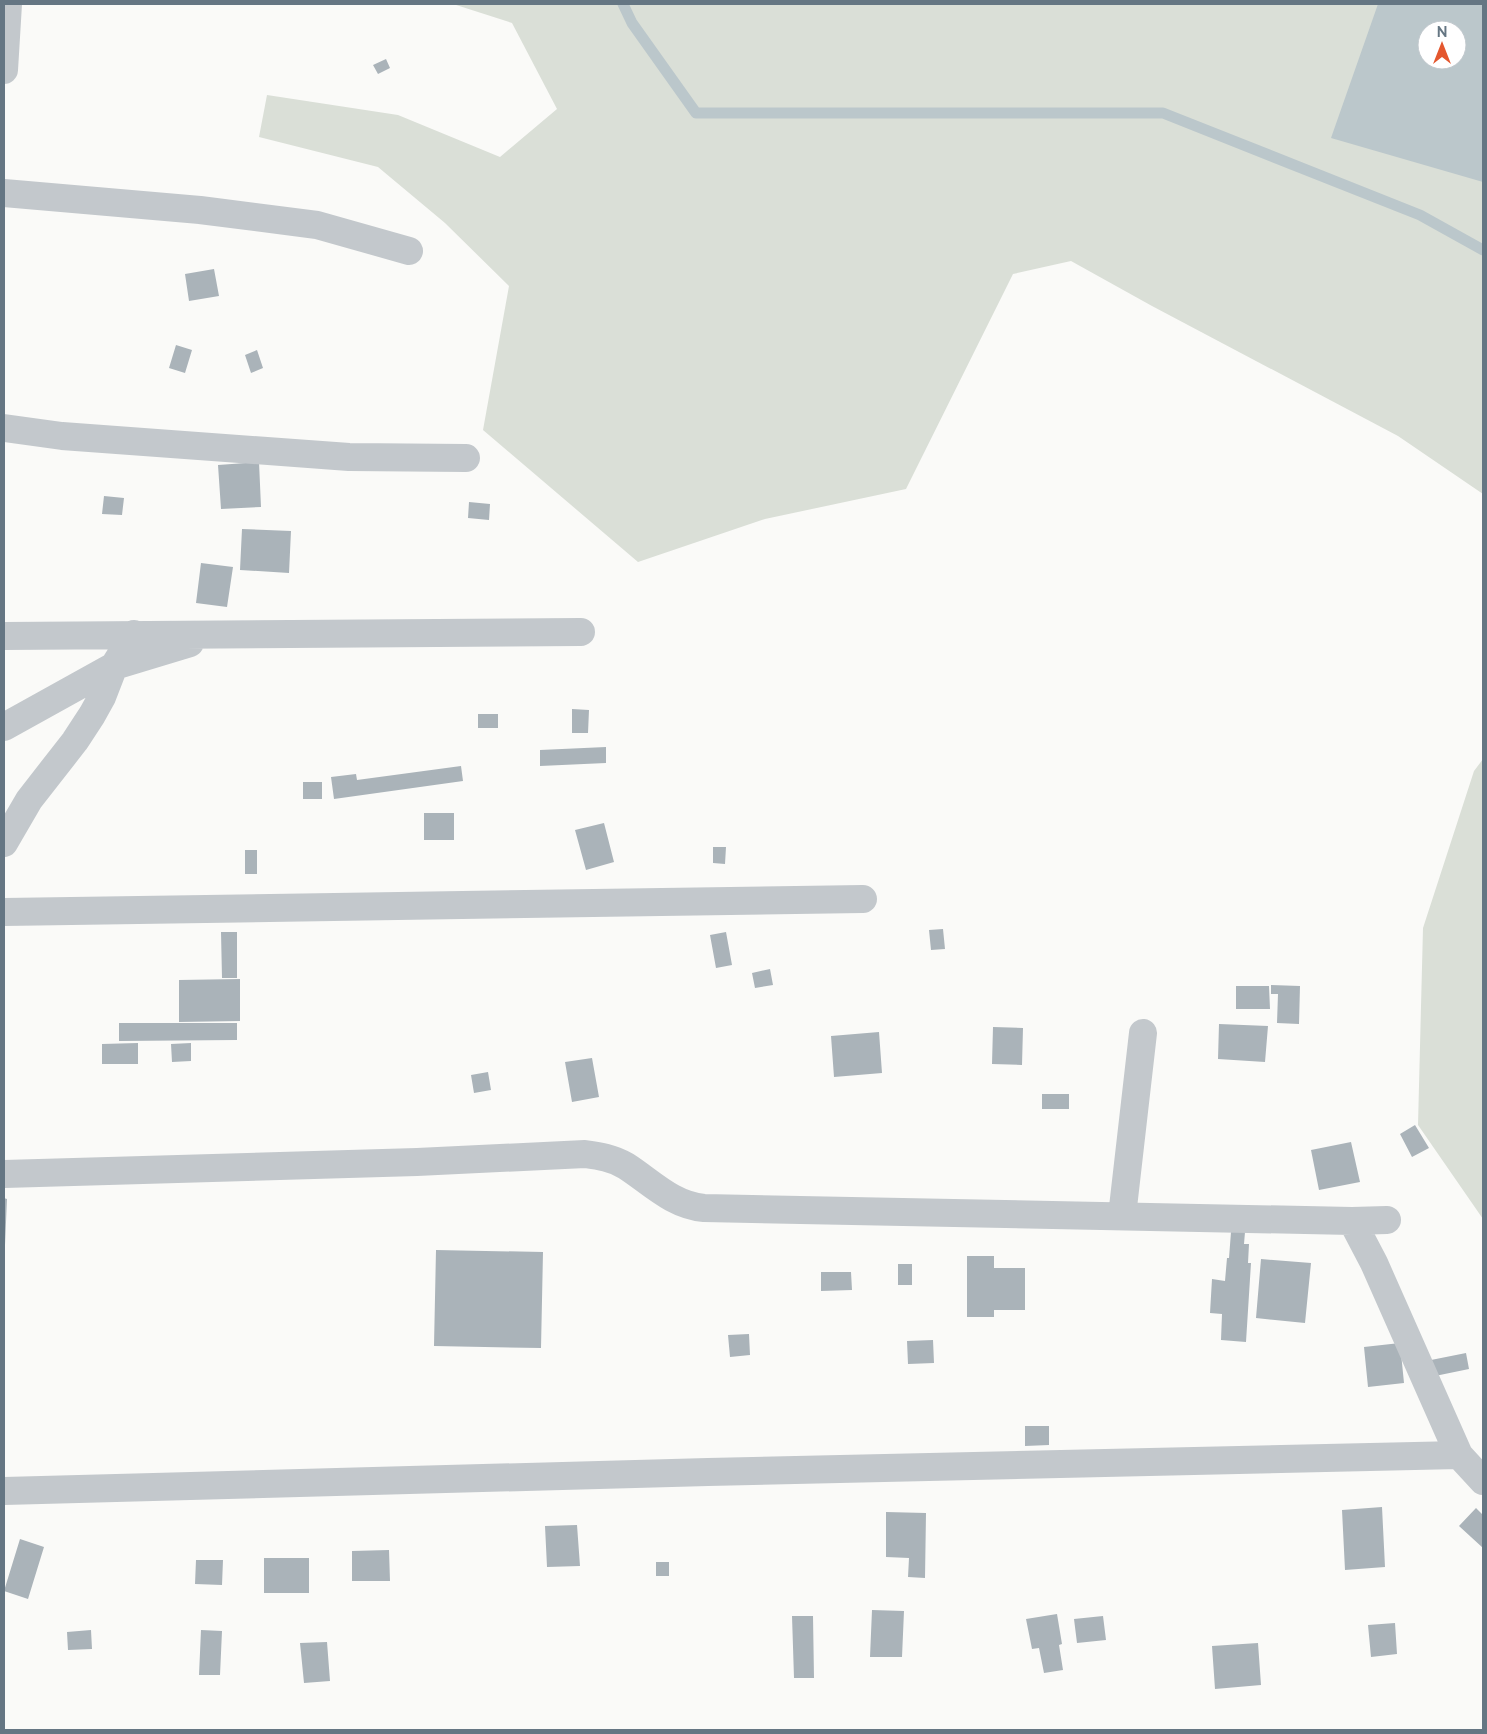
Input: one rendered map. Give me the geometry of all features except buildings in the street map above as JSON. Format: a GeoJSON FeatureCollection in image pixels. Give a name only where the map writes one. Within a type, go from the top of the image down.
{"type":"FeatureCollection","features":[{"type":"Feature","properties":{"kind":"street"},"geometry":{"type":"LineString","coordinates":[[4,70],[8,4]]}},
{"type":"Feature","properties":{"kind":"street"},"geometry":{"type":"LineString","coordinates":[[4,193],[200,210],[317,225],[409,251]]}},
{"type":"Feature","properties":{"kind":"street"},"geometry":{"type":"LineString","coordinates":[[4,428],[62,436],[339,456],[466,458]]}},
{"type":"Feature","properties":{"kind":"street"},"geometry":{"type":"LineString","coordinates":[[4,636],[581,632]]}},
{"type":"Feature","properties":{"kind":"street"},"geometry":{"type":"LineString","coordinates":[[4,843],[29,800],[75,741],[92,715],[102,697],[114,666],[134,634]]}},
{"type":"Feature","properties":{"kind":"street"},"geometry":{"type":"LineString","coordinates":[[4,727],[114,666],[220,634]]}},
{"type":"Feature","properties":{"kind":"street"},"geometry":{"type":"LineString","coordinates":[[4,912],[863,899]]}},
{"type":"Feature","properties":{"kind":"street"},"geometry":{"type":"LineString","coordinates":[[1122,1216],[1143,1033]]}},
{"type":"Feature","properties":{"kind":"street"},"geometry":{"type":"LineString","coordinates":[[4,1174],[418,1162],[585,1154],[607,1158],[625,1166],[679,1202],[691,1206],[1352,1221],[1387,1220]]}},
{"type":"Feature","properties":{"kind":"street"},"geometry":{"type":"LineString","coordinates":[[1352,1221],[1374,1263],[1460,1455],[1483,1481]]}},
{"type":"Feature","properties":{"kind":"street"},"geometry":{"type":"LineString","coordinates":[[4,1491],[728,1471],[1460,1455]]}},
{"type":"Feature","properties":{"kind":"shaded area"},"geometry":{"type":"Polygon","coordinates":[[[453,4],[1483,4],[1483,494],[1398,436],[1071,261],[1013,274],[906,489],[765,519],[638,562],[483,430],[509,286],[445,223],[378,167],[259,137],[267,95],[398,115],[500,157],[557,109],[512,23],[453,4]]]}},
{"type":"Feature","properties":{"kind":"shaded area"},"geometry":{"type":"Polygon","coordinates":[[[1378,4],[1483,4],[1483,182],[1331,138],[1378,4]]]}},
{"type":"Feature","properties":{"kind":"shaded area"},"geometry":{"type":"Polygon","coordinates":[[[1483,759],[1483,1219],[1418,1125],[1423,928],[1474,771],[1483,759]]]}},
{"type":"Feature","properties":{"kind":"waterway"},"geometry":{"type":"LineString","coordinates":[[623,4],[632,23],[696,113],[1163,113],[1420,215],[1483,250]]}}]}
